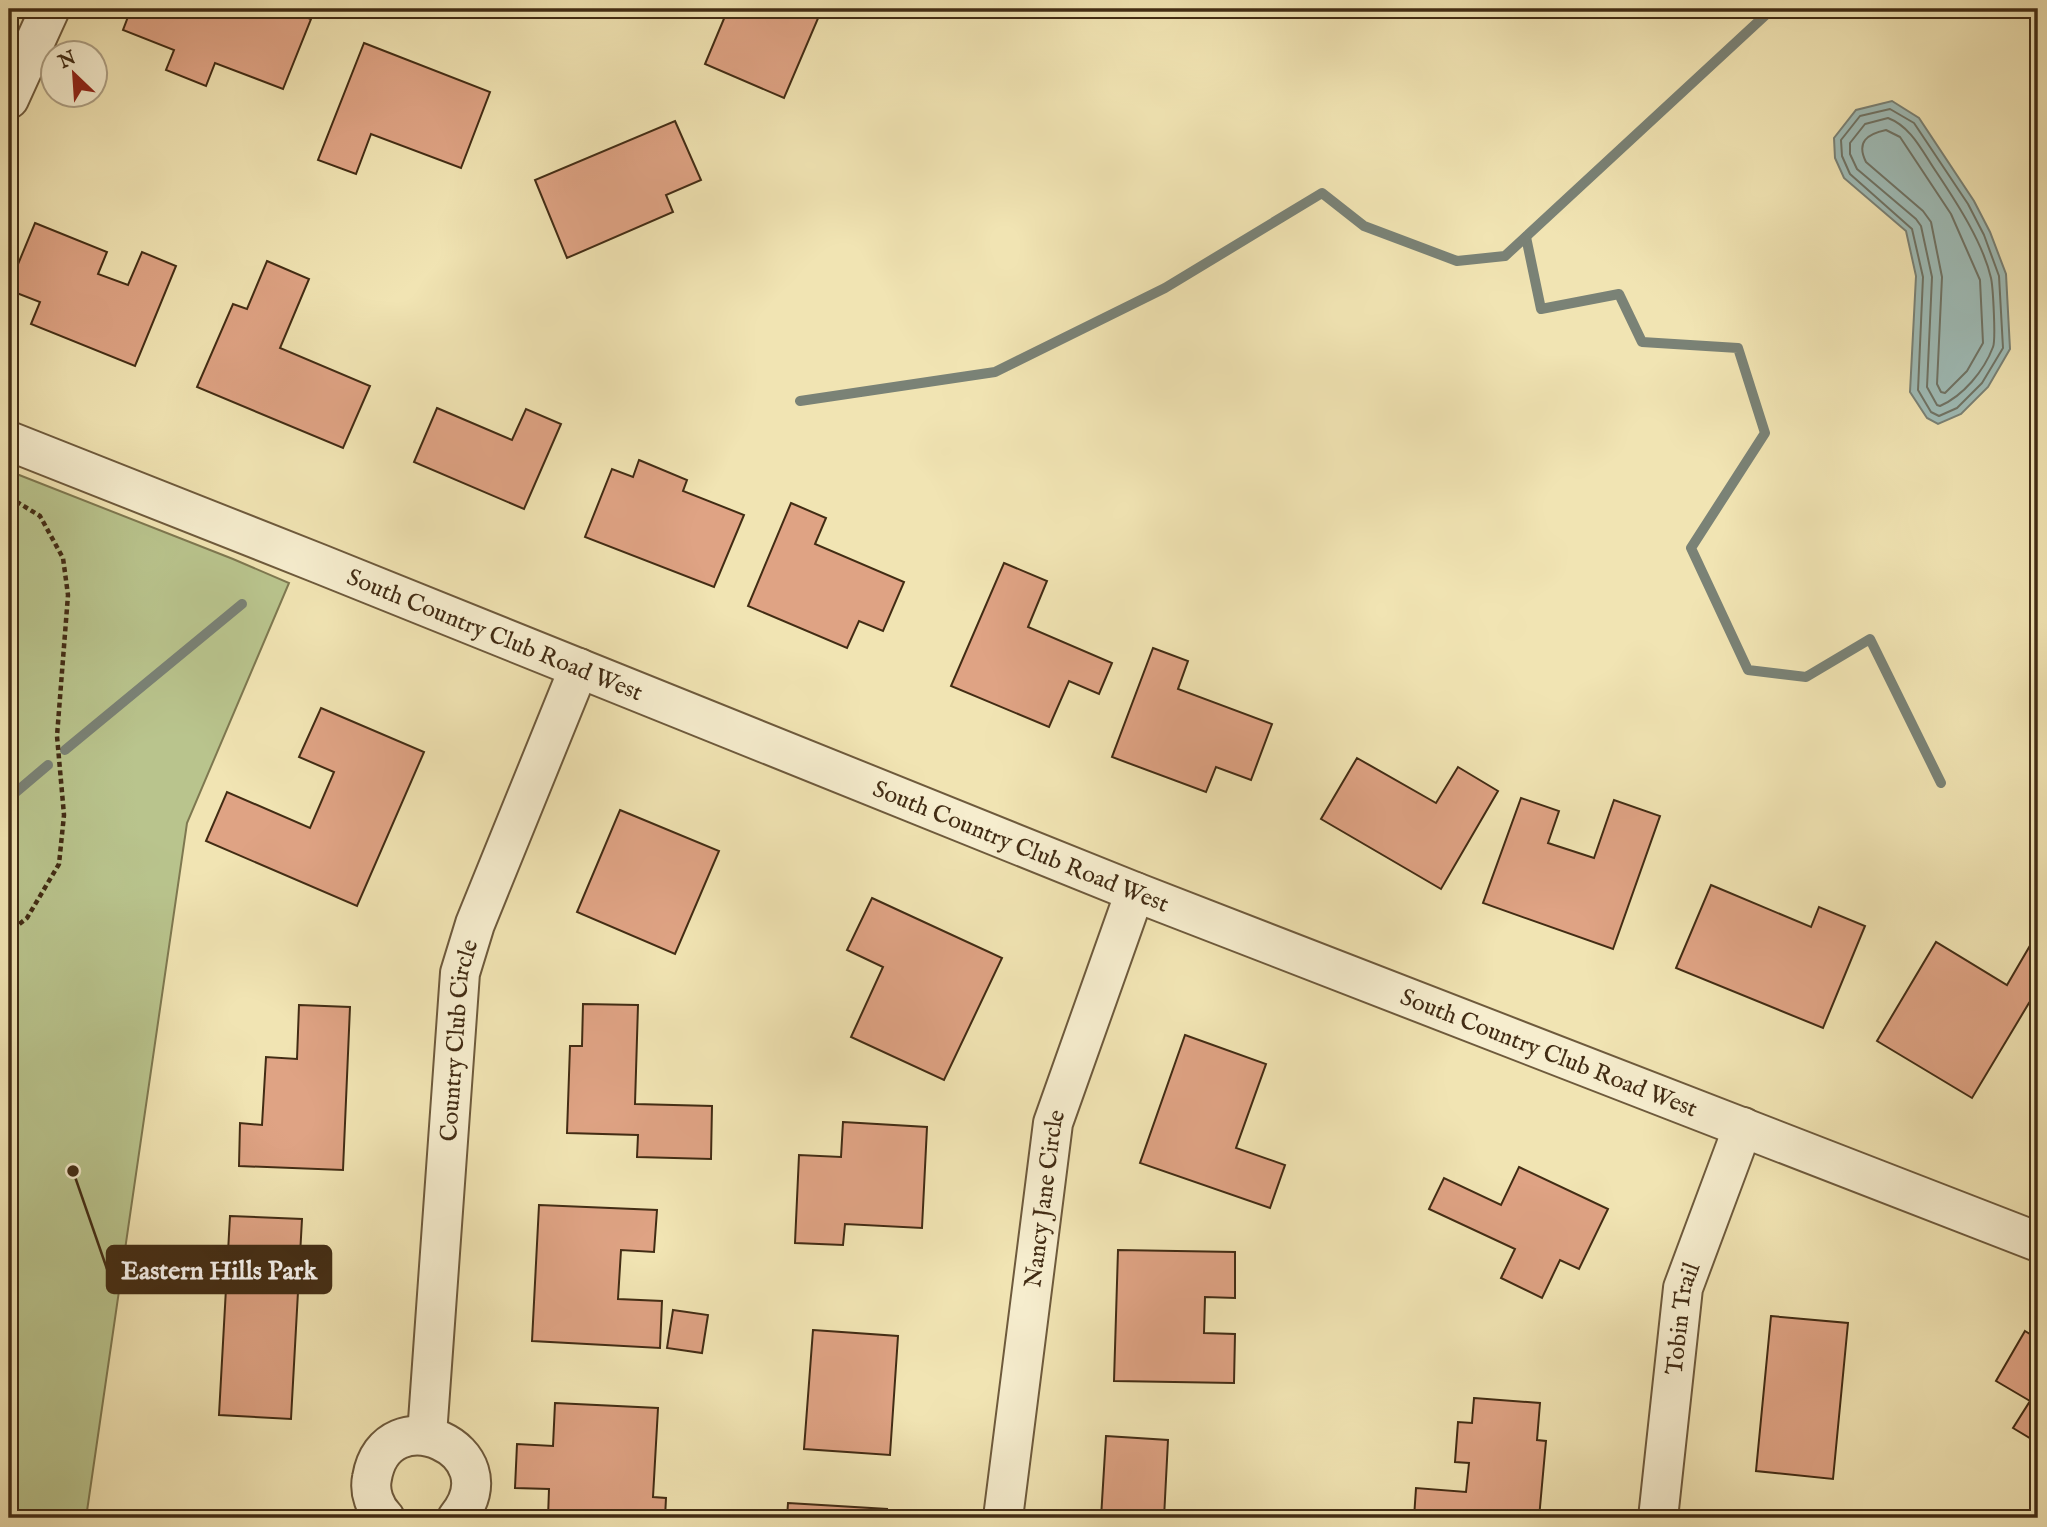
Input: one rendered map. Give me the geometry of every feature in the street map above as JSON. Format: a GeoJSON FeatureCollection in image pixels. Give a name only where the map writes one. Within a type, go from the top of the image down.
{"type":"FeatureCollection","features":[{"type":"Feature","properties":{"kind":"street"},"geometry":{"type":"LineString","coordinates":[[9,98],[50,9]]}},
{"type":"Feature","properties":{"kind":"street","name":"South Country Club Road West"},"geometry":{"type":"LineString","coordinates":[[9,441],[1135,892],[2038,1242]]}},
{"type":"Feature","properties":{"kind":"street","name":"Country Club Circle"},"geometry":{"type":"LineString","coordinates":[[427,1435],[460,973],[475,924],[579,668]]}},
{"type":"Feature","properties":{"kind":"street","name":"Nancy Jane Circle"},"geometry":{"type":"LineString","coordinates":[[1003,1518],[1053,1124],[1135,892]]}},
{"type":"Feature","properties":{"kind":"street","name":"Tobin Trail"},"geometry":{"type":"LineString","coordinates":[[1658,1518],[1683,1288],[1743,1128]]}},
{"type":"Feature","properties":{"kind":"street"},"geometry":{"type":"LineString","coordinates":[[385,1518],[373,1499],[371,1483],[374,1467],[383,1452],[396,1442],[411,1436],[427,1435],[450,1445],[466,1463],[470,1478],[469,1494],[464,1510],[457,1518]]}},
{"type":"Feature","properties":{"kind":"path"},"geometry":{"type":"LineString","coordinates":[[9,497],[40,516],[63,558],[68,595],[57,736],[64,815],[59,864],[27,918],[9,933]]}},
{"type":"Feature","properties":{"kind":"green space"},"geometry":{"type":"Polygon","coordinates":[[[9,471],[289,583],[187,823],[86,1518],[9,1518],[9,471]]]}},
{"type":"Feature","properties":{"kind":"water"},"geometry":{"type":"Polygon","coordinates":[[[1892,101],[1919,118],[1974,201],[1990,232],[2006,274],[2010,349],[1988,387],[1961,414],[1938,424],[1927,418],[1910,392],[1916,276],[1906,231],[1844,178],[1835,158],[1834,138],[1856,110],[1892,101]]]}},
{"type":"Feature","properties":{"kind":"building"},"geometry":{"type":"Polygon","coordinates":[[[131,9],[284,9],[311,19],[283,89],[215,63],[206,86],[166,70],[174,50],[123,30],[131,9]]]}},
{"type":"Feature","properties":{"kind":"building"},"geometry":{"type":"Polygon","coordinates":[[[728,9],[822,9],[784,98],[705,64],[728,9]]]}},
{"type":"Feature","properties":{"kind":"building"},"geometry":{"type":"Polygon","coordinates":[[[364,43],[490,92],[461,168],[371,134],[356,174],[318,160],[364,43]]]}},
{"type":"Feature","properties":{"kind":"building"},"geometry":{"type":"Polygon","coordinates":[[[675,121],[701,180],[666,195],[673,212],[567,258],[535,180],[675,121]]]}},
{"type":"Feature","properties":{"kind":"building"},"geometry":{"type":"Polygon","coordinates":[[[35,223],[107,252],[98,274],[128,285],[142,252],[176,266],[135,366],[31,324],[40,302],[9,290],[9,286],[35,223]]]}},
{"type":"Feature","properties":{"kind":"building"},"geometry":{"type":"Polygon","coordinates":[[[267,261],[309,279],[280,348],[370,386],[343,448],[197,387],[233,304],[247,309],[267,261]]]}},
{"type":"Feature","properties":{"kind":"building"},"geometry":{"type":"Polygon","coordinates":[[[437,408],[512,440],[526,409],[561,424],[524,509],[414,462],[437,408]]]}},
{"type":"Feature","properties":{"kind":"building"},"geometry":{"type":"Polygon","coordinates":[[[639,460],[687,480],[683,491],[744,515],[714,587],[585,537],[612,469],[633,477],[639,460]]]}},
{"type":"Feature","properties":{"kind":"building"},"geometry":{"type":"Polygon","coordinates":[[[791,503],[826,518],[815,544],[904,582],[883,631],[859,621],[847,648],[748,606],[791,503]]]}},
{"type":"Feature","properties":{"kind":"building"},"geometry":{"type":"Polygon","coordinates":[[[1004,563],[1047,581],[1028,627],[1112,663],[1099,694],[1069,681],[1049,727],[951,686],[1004,563]]]}},
{"type":"Feature","properties":{"kind":"building"},"geometry":{"type":"Polygon","coordinates":[[[1153,648],[1188,661],[1178,689],[1272,724],[1251,780],[1216,767],[1206,792],[1112,757],[1153,648]]]}},
{"type":"Feature","properties":{"kind":"building"},"geometry":{"type":"Polygon","coordinates":[[[321,708],[424,752],[357,906],[206,841],[227,792],[310,828],[334,772],[299,757],[321,708]]]}},
{"type":"Feature","properties":{"kind":"building"},"geometry":{"type":"Polygon","coordinates":[[[1357,758],[1436,803],[1458,767],[1498,791],[1441,889],[1321,819],[1357,758]]]}},
{"type":"Feature","properties":{"kind":"building"},"geometry":{"type":"Polygon","coordinates":[[[1521,798],[1559,811],[1548,843],[1594,858],[1614,800],[1660,816],[1613,949],[1483,903],[1521,798]]]}},
{"type":"Feature","properties":{"kind":"building"},"geometry":{"type":"Polygon","coordinates":[[[620,810],[719,851],[675,954],[577,912],[620,810]]]}},
{"type":"Feature","properties":{"kind":"building"},"geometry":{"type":"Polygon","coordinates":[[[1711,885],[1811,927],[1819,907],[1865,926],[1823,1028],[1676,968],[1711,885]]]}},
{"type":"Feature","properties":{"kind":"building"},"geometry":{"type":"Polygon","coordinates":[[[872,898],[1002,958],[944,1080],[851,1037],[883,967],[847,950],[872,898]]]}},
{"type":"Feature","properties":{"kind":"building"},"geometry":{"type":"Polygon","coordinates":[[[2038,932],[2038,1009],[2029,1003],[1972,1098],[1877,1041],[1936,942],[2007,985],[2038,932]]]}},
{"type":"Feature","properties":{"kind":"building"},"geometry":{"type":"Polygon","coordinates":[[[583,1004],[638,1005],[635,1104],[712,1106],[711,1159],[637,1157],[638,1135],[567,1133],[570,1046],[582,1046],[583,1004]]]}},
{"type":"Feature","properties":{"kind":"building"},"geometry":{"type":"Polygon","coordinates":[[[299,1005],[350,1007],[343,1170],[239,1166],[240,1123],[262,1125],[266,1057],[297,1059],[299,1005]]]}},
{"type":"Feature","properties":{"kind":"building"},"geometry":{"type":"Polygon","coordinates":[[[1185,1035],[1266,1064],[1236,1148],[1285,1165],[1270,1208],[1140,1163],[1185,1035]]]}},
{"type":"Feature","properties":{"kind":"building"},"geometry":{"type":"Polygon","coordinates":[[[843,1122],[927,1127],[922,1228],[845,1224],[843,1245],[795,1243],[799,1155],[841,1157],[843,1122]]]}},
{"type":"Feature","properties":{"kind":"building"},"geometry":{"type":"Polygon","coordinates":[[[1519,1167],[1608,1209],[1579,1269],[1560,1260],[1542,1298],[1501,1278],[1515,1249],[1429,1209],[1444,1178],[1501,1205],[1519,1167]]]}},
{"type":"Feature","properties":{"kind":"building"},"geometry":{"type":"Polygon","coordinates":[[[539,1205],[657,1210],[654,1252],[621,1250],[618,1299],[662,1301],[660,1348],[532,1341],[539,1205]]]}},
{"type":"Feature","properties":{"kind":"building"},"geometry":{"type":"Polygon","coordinates":[[[230,1216],[302,1219],[291,1419],[219,1415],[230,1216]]]}},
{"type":"Feature","properties":{"kind":"building"},"geometry":{"type":"Polygon","coordinates":[[[1118,1250],[1235,1252],[1235,1298],[1205,1297],[1204,1333],[1235,1334],[1234,1383],[1114,1381],[1118,1250]]]}},
{"type":"Feature","properties":{"kind":"building"},"geometry":{"type":"Polygon","coordinates":[[[673,1310],[708,1315],[702,1353],[667,1348],[673,1310]]]}},
{"type":"Feature","properties":{"kind":"building"},"geometry":{"type":"Polygon","coordinates":[[[1771,1316],[1848,1323],[1833,1479],[1756,1471],[1771,1316]]]}},
{"type":"Feature","properties":{"kind":"building"},"geometry":{"type":"Polygon","coordinates":[[[813,1330],[898,1336],[890,1455],[804,1449],[813,1330]]]}},
{"type":"Feature","properties":{"kind":"building"},"geometry":{"type":"Polygon","coordinates":[[[2025,1331],[2038,1339],[2038,1443],[2013,1428],[2030,1401],[1996,1381],[2025,1331]]]}},
{"type":"Feature","properties":{"kind":"building"},"geometry":{"type":"Polygon","coordinates":[[[1474,1398],[1540,1403],[1537,1440],[1546,1441],[1539,1518],[1414,1518],[1416,1488],[1466,1492],[1469,1463],[1455,1462],[1458,1422],[1472,1423],[1474,1398]]]}},
{"type":"Feature","properties":{"kind":"building"},"geometry":{"type":"Polygon","coordinates":[[[555,1403],[658,1408],[653,1497],[666,1498],[665,1518],[548,1518],[549,1489],[515,1488],[517,1444],[553,1446],[555,1403]]]}},
{"type":"Feature","properties":{"kind":"building"},"geometry":{"type":"Polygon","coordinates":[[[1106,1436],[1168,1440],[1164,1518],[1101,1518],[1106,1436]]]}},
{"type":"Feature","properties":{"kind":"building"},"geometry":{"type":"Polygon","coordinates":[[[788,1503],[887,1509],[886,1518],[787,1518],[788,1503]]]}},
{"type":"Feature","properties":{"kind":"waterway"},"geometry":{"type":"LineString","coordinates":[[800,401],[995,372],[1165,288],[1322,193],[1364,226],[1457,261],[1505,256],[1772,9]]}},
{"type":"Feature","properties":{"kind":"waterway"},"geometry":{"type":"LineString","coordinates":[[1526,237],[1541,309],[1619,294],[1642,342],[1738,348],[1765,433],[1691,548],[1748,670],[1806,677],[1870,639],[1941,783]]}},
{"type":"Feature","properties":{"kind":"waterway"},"geometry":{"type":"LineString","coordinates":[[65,750],[242,604]]}},
{"type":"Feature","properties":{"kind":"waterway"},"geometry":{"type":"LineString","coordinates":[[9,798],[48,765]]}},
{"type":"Feature","properties":{"kind":"place","name":"Eastern Hills Park"},"geometry":{"type":"Point","coordinates":[73,1171]}}]}
